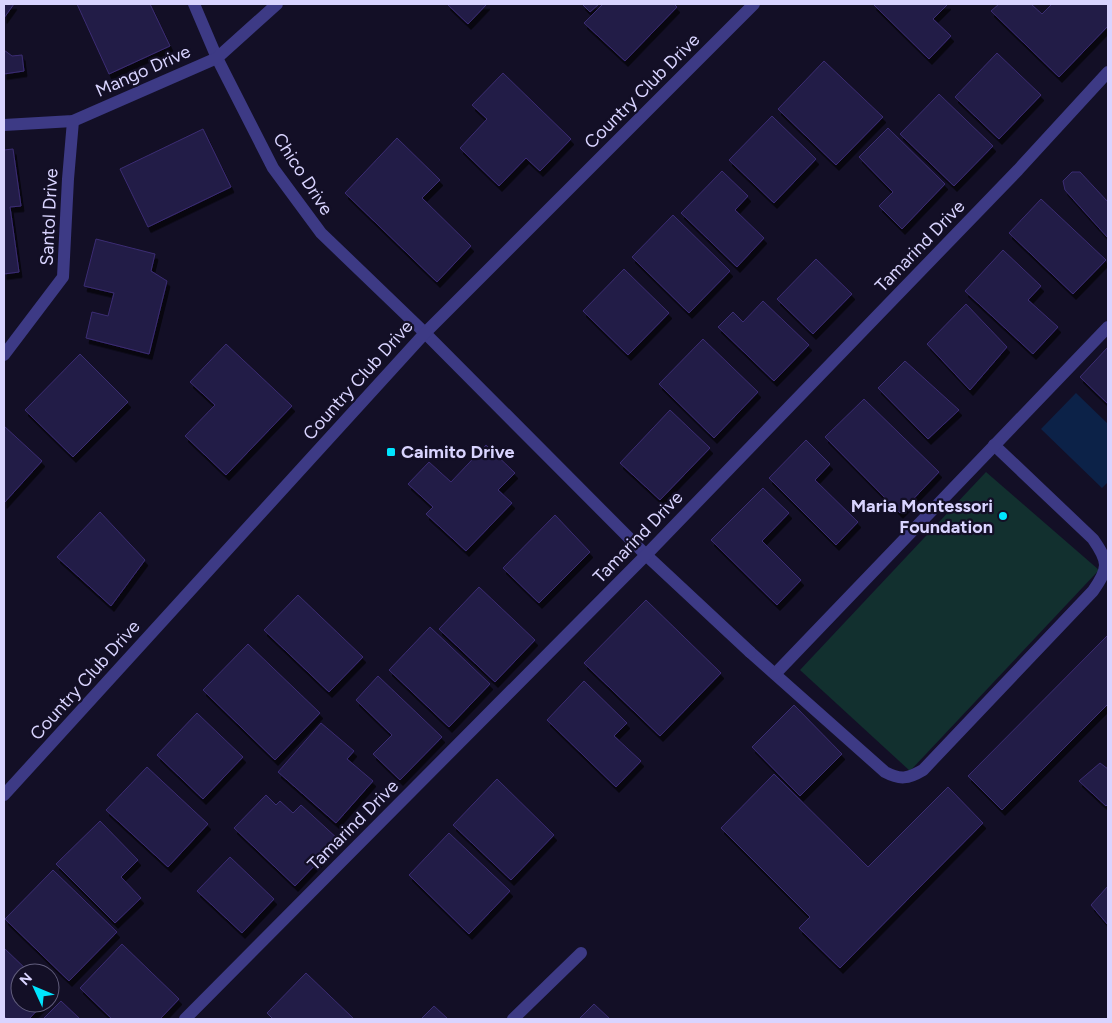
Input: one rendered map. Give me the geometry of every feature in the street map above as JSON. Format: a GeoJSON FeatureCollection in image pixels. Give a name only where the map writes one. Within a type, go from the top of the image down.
{"type":"FeatureCollection","features":[{"type":"Feature","properties":{"kind":"street","name":"Chico Drive"},"geometry":{"type":"LineString","coordinates":[[194,4],[218,58],[273,168],[321,233],[425,333]]}},
{"type":"Feature","properties":{"kind":"street","name":"Mango Drive"},"geometry":{"type":"LineString","coordinates":[[4,125],[72,121],[218,58],[277,4]]}},
{"type":"Feature","properties":{"kind":"street","name":"Country Club Drive"},"geometry":{"type":"LineString","coordinates":[[4,795],[425,333],[754,4]]}},
{"type":"Feature","properties":{"kind":"street","name":"Tamarind Drive"},"geometry":{"type":"LineString","coordinates":[[185,1019],[646,554],[1018,170],[1108,72]]}},
{"type":"Feature","properties":{"kind":"street","name":"Santol Drive"},"geometry":{"type":"LineString","coordinates":[[4,355],[63,276],[72,121]]}},
{"type":"Feature","properties":{"kind":"street"},"geometry":{"type":"LineString","coordinates":[[775,674],[1108,327]]}},
{"type":"Feature","properties":{"kind":"street"},"geometry":{"type":"LineString","coordinates":[[425,333],[646,554],[750,652],[885,772],[894,777],[903,778],[923,770],[1093,591],[1102,578],[1106,564],[1102,552],[1093,539],[994,445]]}},
{"type":"Feature","properties":{"kind":"street"},"geometry":{"type":"LineString","coordinates":[[513,1019],[581,953]]}},
{"type":"Feature","properties":{"kind":"green space"},"geometry":{"type":"Polygon","coordinates":[[[986,472],[1099,570],[910,771],[800,670],[986,472]]]}},
{"type":"Feature","properties":{"kind":"water"},"geometry":{"type":"Polygon","coordinates":[[[1076,393],[1108,424],[1108,482],[1102,488],[1041,429],[1076,393]]]}},
{"type":"Feature","properties":{"kind":"building"},"geometry":{"type":"Polygon","coordinates":[[[4,4],[14,4],[4,18],[4,4]]]}},
{"type":"Feature","properties":{"kind":"building"},"geometry":{"type":"Polygon","coordinates":[[[77,4],[150,4],[170,46],[109,74],[77,4]]]}},
{"type":"Feature","properties":{"kind":"building"},"geometry":{"type":"Polygon","coordinates":[[[447,4],[487,4],[468,24],[447,4]]]}},
{"type":"Feature","properties":{"kind":"building"},"geometry":{"type":"Polygon","coordinates":[[[582,4],[599,4],[590,12],[582,4]]]}},
{"type":"Feature","properties":{"kind":"building"},"geometry":{"type":"Polygon","coordinates":[[[603,4],[674,4],[677,7],[625,61],[584,23],[603,4]]]}},
{"type":"Feature","properties":{"kind":"building"},"geometry":{"type":"Polygon","coordinates":[[[873,4],[948,4],[933,19],[951,36],[929,59],[873,4]]]}},
{"type":"Feature","properties":{"kind":"building"},"geometry":{"type":"Polygon","coordinates":[[[999,4],[1031,4],[1042,14],[1052,4],[1108,4],[1108,26],[1059,77],[991,11],[999,4]]]}},
{"type":"Feature","properties":{"kind":"building"},"geometry":{"type":"Polygon","coordinates":[[[4,50],[12,56],[22,55],[24,71],[4,74],[4,50]]]}},
{"type":"Feature","properties":{"kind":"building"},"geometry":{"type":"Polygon","coordinates":[[[997,53],[1041,95],[999,139],[955,97],[997,53]]]}},
{"type":"Feature","properties":{"kind":"building"},"geometry":{"type":"Polygon","coordinates":[[[824,61],[883,117],[836,165],[778,109],[824,61]]]}},
{"type":"Feature","properties":{"kind":"building"},"geometry":{"type":"Polygon","coordinates":[[[503,73],[571,139],[540,171],[526,158],[499,186],[460,148],[487,119],[472,105],[503,73]]]}},
{"type":"Feature","properties":{"kind":"building"},"geometry":{"type":"Polygon","coordinates":[[[939,94],[993,146],[954,186],[900,134],[939,94]]]}},
{"type":"Feature","properties":{"kind":"building"},"geometry":{"type":"Polygon","coordinates":[[[772,116],[816,159],[774,203],[729,160],[772,116]]]}},
{"type":"Feature","properties":{"kind":"building"},"geometry":{"type":"Polygon","coordinates":[[[888,128],[945,184],[902,229],[879,206],[893,192],[859,157],[888,128]]]}},
{"type":"Feature","properties":{"kind":"building"},"geometry":{"type":"Polygon","coordinates":[[[203,129],[231,187],[148,227],[120,169],[203,129]]]}},
{"type":"Feature","properties":{"kind":"building"},"geometry":{"type":"Polygon","coordinates":[[[397,138],[440,180],[422,198],[471,246],[437,282],[345,193],[397,138]]]}},
{"type":"Feature","properties":{"kind":"building"},"geometry":{"type":"Polygon","coordinates":[[[13,149],[21,206],[10,207],[19,272],[4,274],[4,150],[13,149]]]}},
{"type":"Feature","properties":{"kind":"building"},"geometry":{"type":"Polygon","coordinates":[[[722,171],[748,196],[735,210],[764,238],[737,267],[681,213],[722,171]]]}},
{"type":"Feature","properties":{"kind":"building"},"geometry":{"type":"Polygon","coordinates":[[[1072,172],[1080,172],[1108,202],[1108,238],[1065,190],[1063,181],[1072,172]]]}},
{"type":"Feature","properties":{"kind":"building"},"geometry":{"type":"Polygon","coordinates":[[[1041,199],[1106,260],[1073,294],[1009,233],[1041,199]]]}},
{"type":"Feature","properties":{"kind":"building"},"geometry":{"type":"Polygon","coordinates":[[[673,215],[730,271],[689,313],[632,257],[673,215]]]}},
{"type":"Feature","properties":{"kind":"building"},"geometry":{"type":"Polygon","coordinates":[[[96,239],[155,254],[151,271],[167,281],[149,354],[86,338],[92,312],[108,316],[114,293],[84,286],[96,239]]]}},
{"type":"Feature","properties":{"kind":"building"},"geometry":{"type":"Polygon","coordinates":[[[1003,250],[1041,286],[1028,300],[1058,327],[1033,354],[965,291],[1003,250]]]}},
{"type":"Feature","properties":{"kind":"building"},"geometry":{"type":"Polygon","coordinates":[[[816,259],[852,294],[813,334],[777,299],[816,259]]]}},
{"type":"Feature","properties":{"kind":"building"},"geometry":{"type":"Polygon","coordinates":[[[624,269],[669,313],[628,355],[583,311],[624,269]]]}},
{"type":"Feature","properties":{"kind":"building"},"geometry":{"type":"Polygon","coordinates":[[[763,301],[809,345],[774,381],[718,327],[733,312],[743,322],[763,301]]]}},
{"type":"Feature","properties":{"kind":"building"},"geometry":{"type":"Polygon","coordinates":[[[966,304],[1007,347],[970,390],[927,344],[966,304]]]}},
{"type":"Feature","properties":{"kind":"building"},"geometry":{"type":"Polygon","coordinates":[[[703,339],[758,392],[714,438],[659,384],[703,339]]]}},
{"type":"Feature","properties":{"kind":"building"},"geometry":{"type":"Polygon","coordinates":[[[226,344],[292,406],[226,475],[185,436],[215,405],[190,382],[226,344]]]}},
{"type":"Feature","properties":{"kind":"building"},"geometry":{"type":"Polygon","coordinates":[[[1108,347],[1108,404],[1080,377],[1108,347]]]}},
{"type":"Feature","properties":{"kind":"building"},"geometry":{"type":"Polygon","coordinates":[[[80,354],[128,402],[73,457],[25,410],[80,354]]]}},
{"type":"Feature","properties":{"kind":"building"},"geometry":{"type":"Polygon","coordinates":[[[905,361],[959,410],[928,439],[878,388],[905,361]]]}},
{"type":"Feature","properties":{"kind":"building"},"geometry":{"type":"Polygon","coordinates":[[[864,399],[939,472],[900,513],[825,437],[864,399]]]}},
{"type":"Feature","properties":{"kind":"building"},"geometry":{"type":"Polygon","coordinates":[[[670,410],[710,448],[660,500],[620,463],[670,410]]]}},
{"type":"Feature","properties":{"kind":"building"},"geometry":{"type":"Polygon","coordinates":[[[4,426],[42,461],[4,503],[4,426]]]}},
{"type":"Feature","properties":{"kind":"building"},"geometry":{"type":"Polygon","coordinates":[[[806,440],[830,464],[815,480],[858,522],[836,545],[769,478],[806,440]]]}},
{"type":"Feature","properties":{"kind":"building"},"geometry":{"type":"Polygon","coordinates":[[[486,445],[515,473],[498,490],[512,503],[466,551],[426,514],[433,507],[408,484],[429,462],[451,482],[486,445]]]}},
{"type":"Feature","properties":{"kind":"building"},"geometry":{"type":"Polygon","coordinates":[[[763,488],[789,513],[762,541],[801,580],[777,605],[711,540],[763,488]]]}},
{"type":"Feature","properties":{"kind":"building"},"geometry":{"type":"Polygon","coordinates":[[[100,512],[145,560],[111,606],[57,557],[100,512]]]}},
{"type":"Feature","properties":{"kind":"building"},"geometry":{"type":"Polygon","coordinates":[[[555,515],[590,552],[539,603],[503,568],[555,515]]]}},
{"type":"Feature","properties":{"kind":"building"},"geometry":{"type":"Polygon","coordinates":[[[479,587],[535,640],[495,682],[439,629],[479,587]]]}},
{"type":"Feature","properties":{"kind":"building"},"geometry":{"type":"Polygon","coordinates":[[[298,595],[363,657],[329,692],[264,630],[298,595]]]}},
{"type":"Feature","properties":{"kind":"building"},"geometry":{"type":"Polygon","coordinates":[[[646,600],[721,673],[660,736],[584,663],[646,600]]]}},
{"type":"Feature","properties":{"kind":"building"},"geometry":{"type":"Polygon","coordinates":[[[430,627],[490,684],[449,727],[389,670],[430,627]]]}},
{"type":"Feature","properties":{"kind":"building"},"geometry":{"type":"Polygon","coordinates":[[[1108,635],[1108,704],[1002,810],[968,776],[1108,635]]]}},
{"type":"Feature","properties":{"kind":"building"},"geometry":{"type":"Polygon","coordinates":[[[248,644],[320,713],[275,760],[203,690],[248,644]]]}},
{"type":"Feature","properties":{"kind":"building"},"geometry":{"type":"Polygon","coordinates":[[[378,676],[442,737],[400,780],[373,754],[392,735],[356,700],[378,676]]]}},
{"type":"Feature","properties":{"kind":"building"},"geometry":{"type":"Polygon","coordinates":[[[584,681],[627,723],[614,736],[641,761],[616,787],[547,720],[584,681]]]}},
{"type":"Feature","properties":{"kind":"building"},"geometry":{"type":"Polygon","coordinates":[[[794,705],[842,754],[800,796],[752,747],[794,705]]]}},
{"type":"Feature","properties":{"kind":"building"},"geometry":{"type":"Polygon","coordinates":[[[197,713],[243,757],[203,799],[157,755],[197,713]]]}},
{"type":"Feature","properties":{"kind":"building"},"geometry":{"type":"Polygon","coordinates":[[[321,723],[354,751],[347,759],[373,781],[336,823],[278,772],[321,723]]]}},
{"type":"Feature","properties":{"kind":"building"},"geometry":{"type":"Polygon","coordinates":[[[1100,763],[1108,769],[1108,804],[1106,806],[1079,781],[1100,763]]]}},
{"type":"Feature","properties":{"kind":"building"},"geometry":{"type":"Polygon","coordinates":[[[147,767],[208,824],[168,867],[106,810],[147,767]]]}},
{"type":"Feature","properties":{"kind":"building"},"geometry":{"type":"Polygon","coordinates":[[[774,774],[868,867],[948,787],[983,823],[840,968],[799,928],[810,917],[721,828],[774,774]]]}},
{"type":"Feature","properties":{"kind":"building"},"geometry":{"type":"Polygon","coordinates":[[[497,779],[554,835],[511,880],[453,825],[497,779]]]}},
{"type":"Feature","properties":{"kind":"building"},"geometry":{"type":"Polygon","coordinates":[[[266,795],[276,805],[280,801],[293,813],[301,805],[339,840],[295,886],[234,828],[266,795]]]}},
{"type":"Feature","properties":{"kind":"building"},"geometry":{"type":"Polygon","coordinates":[[[100,821],[138,860],[121,877],[141,898],[115,923],[56,864],[100,821]]]}},
{"type":"Feature","properties":{"kind":"building"},"geometry":{"type":"Polygon","coordinates":[[[449,833],[510,891],[469,934],[409,875],[449,833]]]}},
{"type":"Feature","properties":{"kind":"building"},"geometry":{"type":"Polygon","coordinates":[[[230,857],[274,899],[242,933],[197,891],[230,857]]]}},
{"type":"Feature","properties":{"kind":"building"},"geometry":{"type":"Polygon","coordinates":[[[53,870],[117,932],[69,981],[60,972],[60,963],[50,963],[5,919],[53,870]]]}},
{"type":"Feature","properties":{"kind":"building"},"geometry":{"type":"Polygon","coordinates":[[[1108,886],[1108,925],[1091,905],[1108,886]]]}},
{"type":"Feature","properties":{"kind":"building"},"geometry":{"type":"Polygon","coordinates":[[[122,944],[179,999],[160,1019],[112,1019],[80,988],[122,944]]]}},
{"type":"Feature","properties":{"kind":"building"},"geometry":{"type":"Polygon","coordinates":[[[4,948],[20,963],[10,963],[10,1013],[35,1013],[29,1019],[7,1019],[4,1016],[4,948]]]}},
{"type":"Feature","properties":{"kind":"building"},"geometry":{"type":"Polygon","coordinates":[[[306,973],[354,1019],[273,1019],[267,1013],[306,973]]]}},
{"type":"Feature","properties":{"kind":"building"},"geometry":{"type":"Polygon","coordinates":[[[60,1002],[80,1019],[43,1019],[49,1013],[60,1013],[60,1002]]]}},
{"type":"Feature","properties":{"kind":"building"},"geometry":{"type":"Polygon","coordinates":[[[594,1004],[610,1019],[579,1019],[594,1004]]]}},
{"type":"Feature","properties":{"kind":"building"},"geometry":{"type":"Polygon","coordinates":[[[434,1006],[448,1019],[421,1019],[434,1006]]]}},
{"type":"Feature","properties":{"kind":"place","name":"Caimito Drive"},"geometry":{"type":"Point","coordinates":[391,452]}},
{"type":"Feature","properties":{"kind":"place","name":"Maria Montessori Foundation"},"geometry":{"type":"Point","coordinates":[1003,516]}}]}
